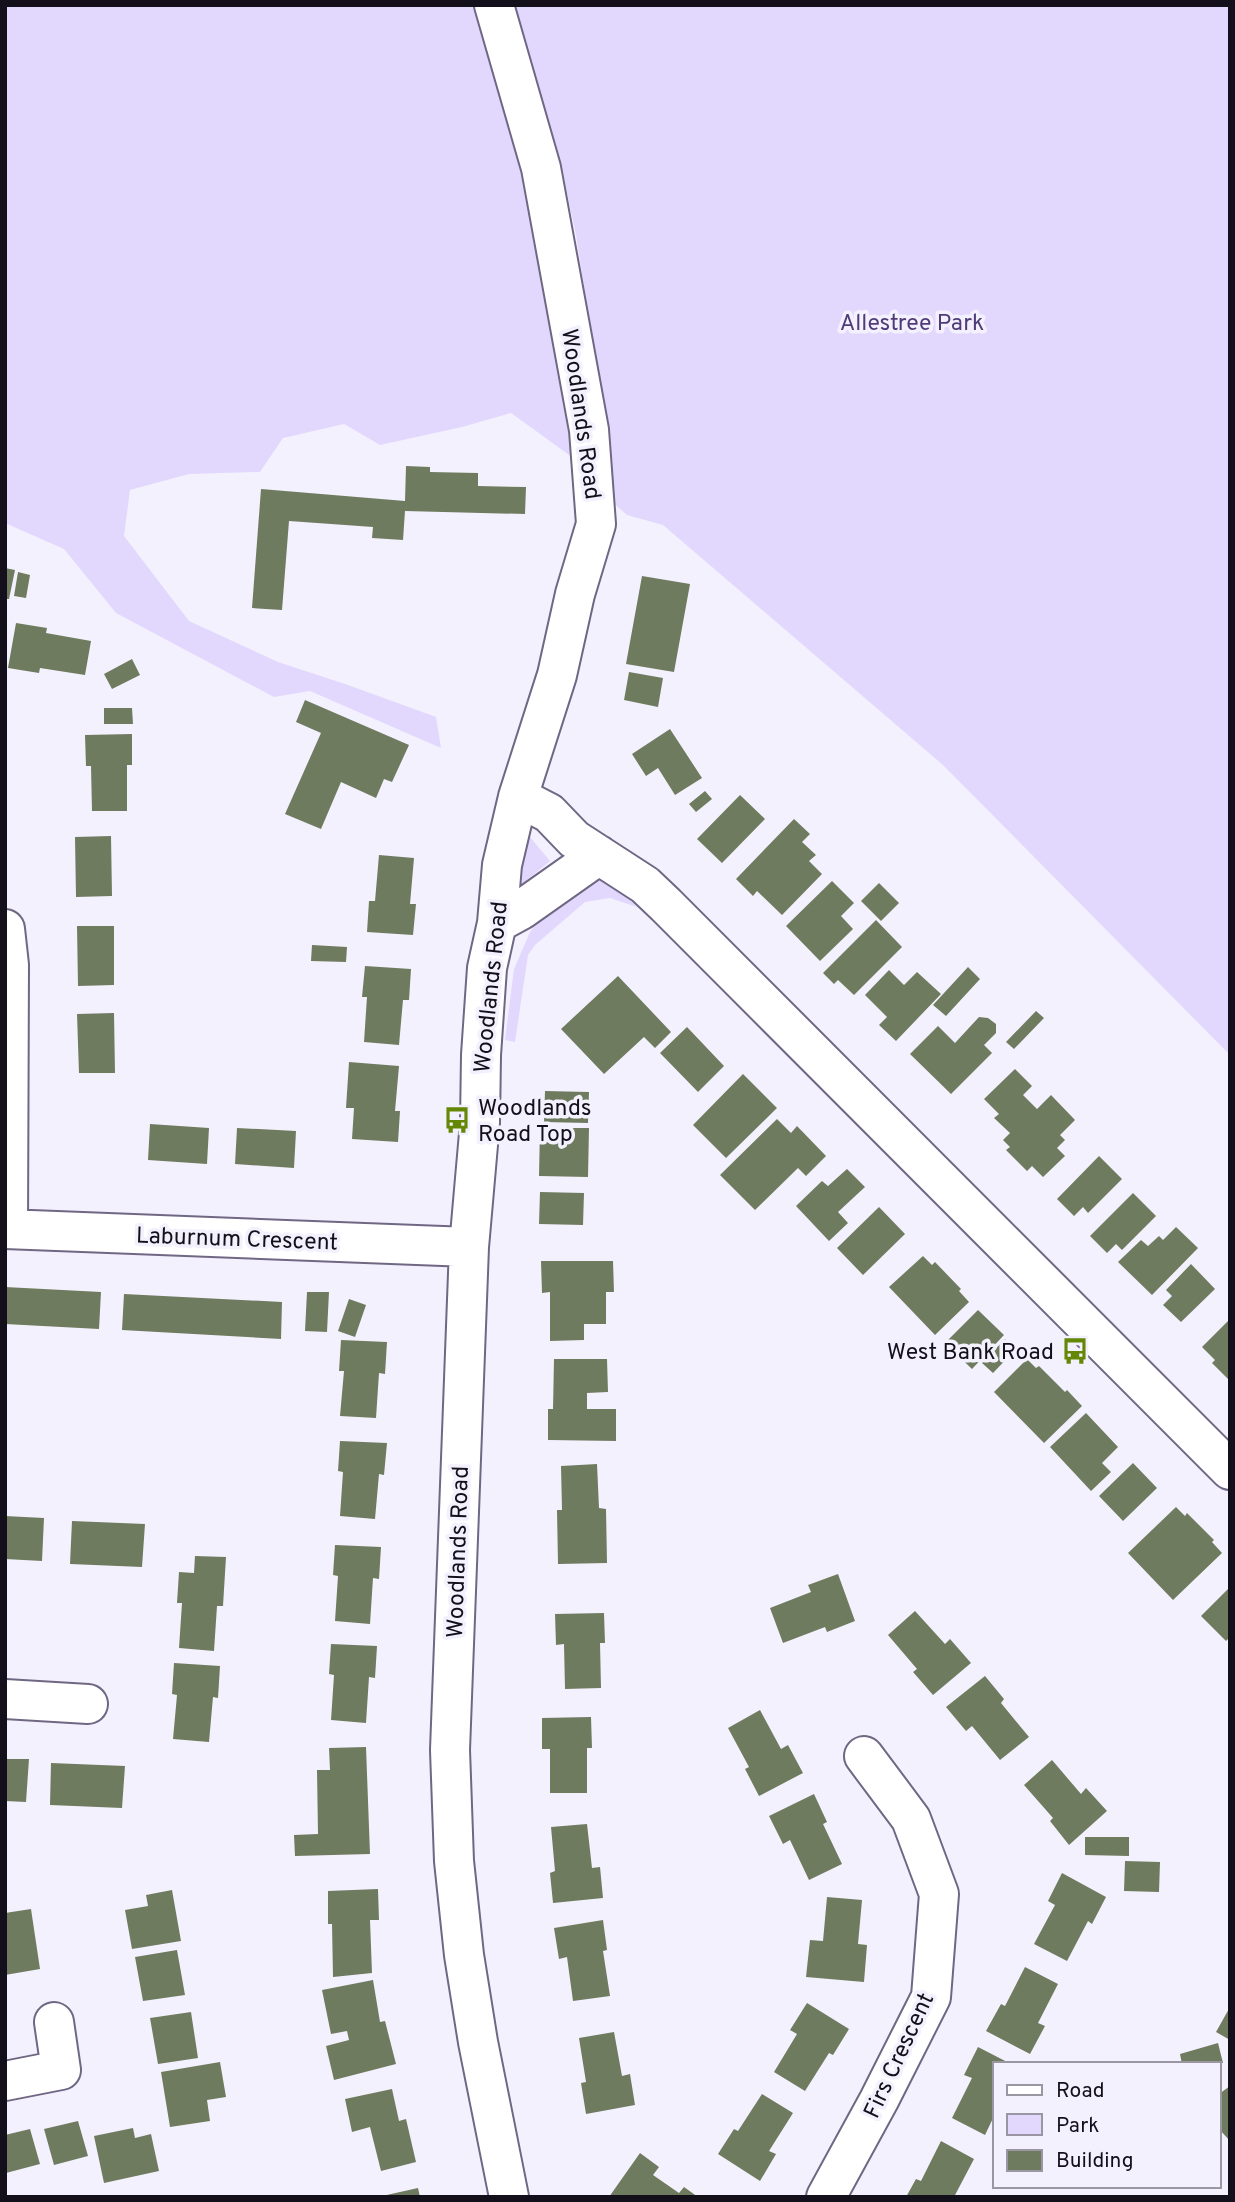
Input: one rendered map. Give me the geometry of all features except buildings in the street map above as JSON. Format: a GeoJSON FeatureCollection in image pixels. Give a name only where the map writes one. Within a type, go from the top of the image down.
{"type":"FeatureCollection","features":[{"type":"Feature","properties":{"kind":"street","name":"Woodlands Road"},"geometry":{"type":"LineString","coordinates":[[494,5],[541,168],[589,430],[596,524],[575,594],[558,675],[518,797],[502,865],[496,923],[487,968],[480,1122],[469,1247],[450,1750],[454,1861],[464,1955],[478,2042],[509,2197]]}},
{"type":"Feature","properties":{"kind":"street"},"geometry":{"type":"LineString","coordinates":[[518,797],[549,813],[574,839],[645,885],[1230,1470]]}},
{"type":"Feature","properties":{"kind":"street"},"geometry":{"type":"LineString","coordinates":[[496,923],[521,910],[599,855]]}},
{"type":"Feature","properties":{"kind":"street"},"geometry":{"type":"LineString","coordinates":[[5,929],[9,965],[7,1229]]}},
{"type":"Feature","properties":{"kind":"street","name":"Laburnum Crescent"},"geometry":{"type":"LineString","coordinates":[[7,1229],[469,1247]]}},
{"type":"Feature","properties":{"kind":"street"},"geometry":{"type":"LineString","coordinates":[[5,1699],[88,1704]]}},
{"type":"Feature","properties":{"kind":"street","name":"Firs Crescent"},"geometry":{"type":"LineString","coordinates":[[826,2197],[931,1997],[939,1894],[911,1819],[864,1756]]}},
{"type":"Feature","properties":{"kind":"street"},"geometry":{"type":"LineString","coordinates":[[5,2081],[61,2070],[54,2022]]}},
{"type":"Feature","properties":{"kind":"green space"},"geometry":{"type":"Polygon","coordinates":[[[5,5],[478,5],[553,287],[576,460],[511,413],[380,445],[344,424],[283,438],[260,472],[189,474],[130,490],[124,536],[189,621],[278,662],[436,717],[441,748],[310,691],[274,697],[116,613],[64,549],[5,523],[5,5]]]}},
{"type":"Feature","properties":{"kind":"green space","name":"Allestree Park"},"geometry":{"type":"Polygon","coordinates":[[[510,5],[1230,5],[1230,1055],[943,765],[663,525],[627,515],[611,501],[606,476],[594,351],[576,235],[563,174],[510,5]]]}},
{"type":"Feature","properties":{"kind":"green space"},"geometry":{"type":"Polygon","coordinates":[[[525,831],[550,861],[515,890],[525,831]]]}},
{"type":"Feature","properties":{"kind":"green space"},"geometry":{"type":"Polygon","coordinates":[[[597,880],[613,884],[637,907],[610,898],[585,902],[535,945],[528,955],[515,1042],[505,1040],[514,969],[530,932],[542,917],[583,882],[597,880]]]}},
{"type":"Feature","properties":{"kind":"place","name":"Woodlands Road Top"},"geometry":{"type":"Point","coordinates":[457,1120]}},
{"type":"Feature","properties":{"kind":"place","name":"West Bank Road"},"geometry":{"type":"Point","coordinates":[1075,1351]}}]}
